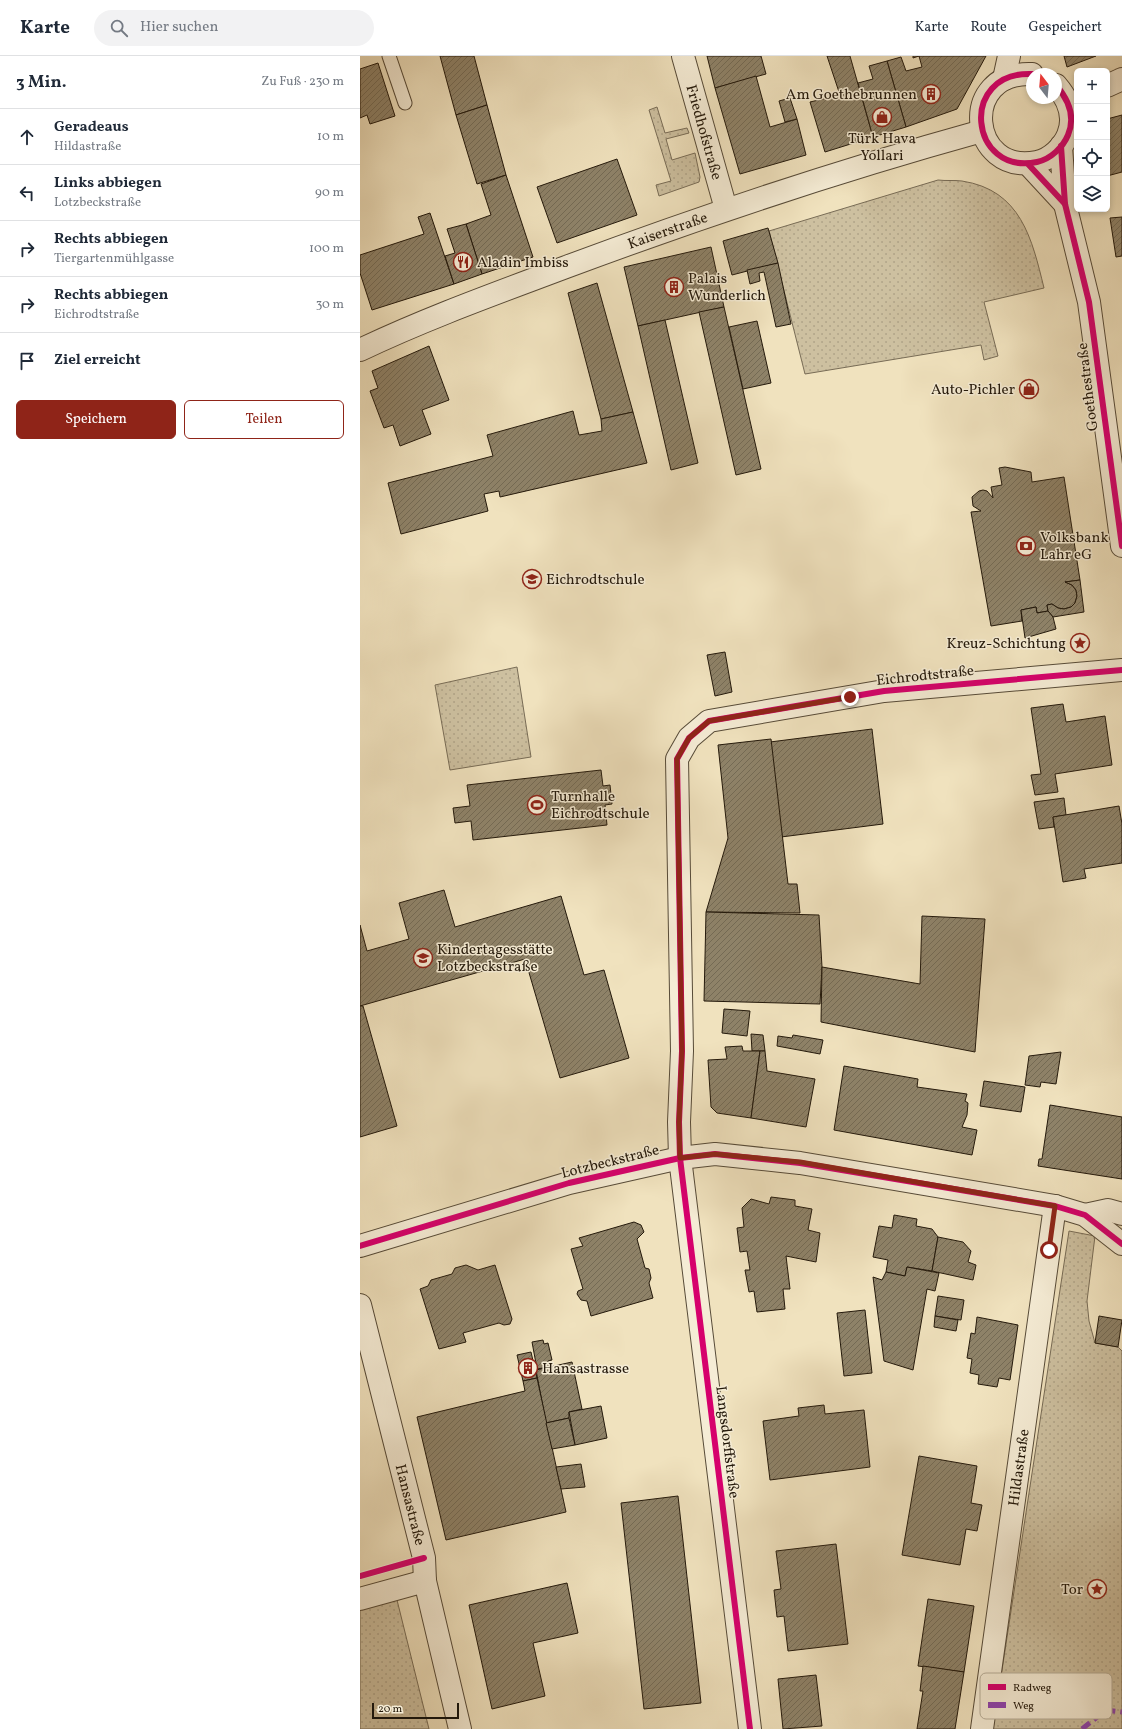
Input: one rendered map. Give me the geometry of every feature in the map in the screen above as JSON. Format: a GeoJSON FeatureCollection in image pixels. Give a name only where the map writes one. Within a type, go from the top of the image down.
{"type":"FeatureCollection","features":[{"type":"Feature","properties":{"kind":"street","name":"Friedhofstraße"},"geometry":{"type":"LineString","coordinates":[[683,56],[726,209]]}},
{"type":"Feature","properties":{"kind":"street"},"geometry":{"type":"LineString","coordinates":[[1004,79],[1009,56]]}},
{"type":"Feature","properties":{"kind":"street","name":"Goethestraße"},"geometry":{"type":"LineString","coordinates":[[1024,56],[1030,68]]}},
{"type":"Feature","properties":{"kind":"street","name":"Goethestraße"},"geometry":{"type":"LineString","coordinates":[[1026,74],[1019,74],[1004,79],[994,86],[986,95],[982,107],[980,119],[982,131],[988,145],[999,156],[1013,162],[1028,164],[1041,161],[1052,156],[1061,146],[1068,134],[1071,120],[1073,104],[1062,92]]}},
{"type":"Feature","properties":{"kind":"street"},"geometry":{"type":"LineString","coordinates":[[1110,85],[1122,79]]}},
{"type":"Feature","properties":{"kind":"street","name":"Kaiserstraße"},"geometry":{"type":"LineString","coordinates":[[360,350],[455,308],[726,209],[846,170],[982,131]]}},
{"type":"Feature","properties":{"kind":"street","name":"Goethestraße"},"geometry":{"type":"LineString","coordinates":[[1061,146],[1065,204],[1089,302],[1122,546]]}},
{"type":"Feature","properties":{"kind":"street","name":"Goethestraße"},"geometry":{"type":"LineString","coordinates":[[1028,164],[1065,204]]}},
{"type":"Feature","properties":{"kind":"street","name":"Eichrodtstraße"},"geometry":{"type":"LineString","coordinates":[[709,721],[884,691],[1122,670]]}},
{"type":"Feature","properties":{"kind":"street","name":"Langsdorffstraße"},"geometry":{"type":"LineString","coordinates":[[709,721],[689,738],[677,759],[682,1051],[679,1122],[680,1158],[750,1729]]}},
{"type":"Feature","properties":{"kind":"street","name":"Lotzbeckstraße"},"geometry":{"type":"LineString","coordinates":[[360,1246],[569,1183],[680,1158],[715,1154],[800,1162],[1055,1206],[1085,1215],[1122,1244]]}},
{"type":"Feature","properties":{"kind":"street","name":"Hildastraße"},"geometry":{"type":"LineString","coordinates":[[990,1673],[1055,1206]]}},
{"type":"Feature","properties":{"kind":"street","name":"Lotzbeckstraße"},"geometry":{"type":"LineString","coordinates":[[1085,1215],[1108,1210],[1122,1214]]}},
{"type":"Feature","properties":{"kind":"street","name":"Hansastraße"},"geometry":{"type":"LineString","coordinates":[[360,1305],[424,1558],[425,1581],[460,1729]]}},
{"type":"Feature","properties":{"kind":"street"},"geometry":{"type":"LineString","coordinates":[[360,1599],[425,1581]]}},
{"type":"Feature","properties":{"kind":"street","name":"Hildastraße"},"geometry":{"type":"LineString","coordinates":[[982,1729],[983,1719]]}},
{"type":"Feature","properties":{"kind":"lane"},"geometry":{"type":"LineString","coordinates":[[389,56],[405,103]]}},
{"type":"Feature","properties":{"kind":"shaded area"},"geometry":{"type":"Polygon","coordinates":[[[657,107],[665,133],[687,128],[689,133],[666,139],[672,160],[695,153],[700,177],[699,182],[659,196],[656,185],[671,181],[649,110],[657,107]]]}},
{"type":"Feature","properties":{"kind":"shaded area"},"geometry":{"type":"Polygon","coordinates":[[[938,180],[962,181],[982,186],[998,195],[1011,206],[1021,220],[1034,252],[1044,288],[984,302],[998,356],[984,360],[981,345],[805,374],[769,231],[938,180]]]}},
{"type":"Feature","properties":{"kind":"shaded area"},"geometry":{"type":"Polygon","coordinates":[[[517,667],[531,757],[450,770],[435,685],[517,667]]]}},
{"type":"Feature","properties":{"kind":"shaded area"},"geometry":{"type":"Polygon","coordinates":[[[1069,1231],[1095,1236],[1087,1301],[1089,1321],[1095,1343],[1118,1347],[1122,1351],[1122,1729],[993,1729],[995,1719],[1112,1719],[1112,1673],[1002,1673],[1069,1231]]]}},
{"type":"Feature","properties":{"kind":"shaded area"},"geometry":{"type":"Polygon","coordinates":[[[397,1600],[429,1729],[360,1729],[360,1609],[397,1600]]]}},
{"type":"Feature","properties":{"kind":"building"},"geometry":{"type":"Polygon","coordinates":[[[440,56],[474,56],[487,105],[456,115],[440,56]]]}},
{"type":"Feature","properties":{"kind":"building"},"geometry":{"type":"Polygon","coordinates":[[[707,56],[761,56],[766,74],[715,88],[707,56]]]}},
{"type":"Feature","properties":{"kind":"building"},"geometry":{"type":"Polygon","coordinates":[[[827,56],[850,56],[873,137],[825,152],[810,102],[840,95],[827,56]]]}},
{"type":"Feature","properties":{"kind":"building","name":"Am Goethebrunnen"},"geometry":{"type":"Polygon","coordinates":[[[919,56],[986,56],[957,109],[906,127],[887,61],[901,57],[906,71],[922,67],[919,56]]]}},
{"type":"Feature","properties":{"kind":"building"},"geometry":{"type":"Polygon","coordinates":[[[1064,56],[1096,56],[1067,67],[1064,56]]]}},
{"type":"Feature","properties":{"kind":"building"},"geometry":{"type":"Polygon","coordinates":[[[887,61],[906,127],[873,137],[858,83],[873,79],[869,66],[887,61]]]}},
{"type":"Feature","properties":{"kind":"building"},"geometry":{"type":"Polygon","coordinates":[[[378,63],[395,116],[370,124],[367,115],[360,118],[360,69],[378,63]]]}},
{"type":"Feature","properties":{"kind":"building"},"geometry":{"type":"Polygon","coordinates":[[[756,76],[770,127],[797,119],[806,155],[740,174],[715,88],[756,76]]]}},
{"type":"Feature","properties":{"kind":"building"},"geometry":{"type":"Polygon","coordinates":[[[790,98],[797,119],[785,122],[779,101],[790,98]]]}},
{"type":"Feature","properties":{"kind":"building"},"geometry":{"type":"Polygon","coordinates":[[[487,105],[506,175],[477,184],[456,115],[487,105]]]}},
{"type":"Feature","properties":{"kind":"building"},"geometry":{"type":"Polygon","coordinates":[[[1122,115],[1122,172],[1110,175],[1110,140],[1110,118],[1122,115]]]}},
{"type":"Feature","properties":{"kind":"building"},"geometry":{"type":"Polygon","coordinates":[[[617,159],[637,215],[557,243],[537,187],[617,159]]]}},
{"type":"Feature","properties":{"kind":"building"},"geometry":{"type":"Polygon","coordinates":[[[506,175],[533,257],[482,274],[466,224],[491,215],[481,184],[506,175]]]}},
{"type":"Feature","properties":{"kind":"building"},"geometry":{"type":"Polygon","coordinates":[[[430,213],[454,284],[372,310],[360,273],[360,255],[424,234],[418,217],[430,213]]]}},
{"type":"Feature","properties":{"kind":"building"},"geometry":{"type":"Polygon","coordinates":[[[1122,217],[1122,256],[1116,257],[1110,218],[1122,217]]]}},
{"type":"Feature","properties":{"kind":"building"},"geometry":{"type":"Polygon","coordinates":[[[466,224],[482,274],[454,284],[445,256],[455,253],[447,229],[466,224]]]}},
{"type":"Feature","properties":{"kind":"building"},"geometry":{"type":"Polygon","coordinates":[[[768,228],[778,263],[732,275],[723,241],[768,228]]]}},
{"type":"Feature","properties":{"kind":"building","name":"Palais Wunderlich"},"geometry":{"type":"Polygon","coordinates":[[[711,247],[724,307],[638,326],[624,267],[711,247]]]}},
{"type":"Feature","properties":{"kind":"building"},"geometry":{"type":"Polygon","coordinates":[[[778,263],[791,324],[776,327],[764,272],[759,273],[760,281],[750,284],[747,270],[778,263]]]}},
{"type":"Feature","properties":{"kind":"building"},"geometry":{"type":"Polygon","coordinates":[[[597,283],[633,412],[601,419],[568,293],[597,283]]]}},
{"type":"Feature","properties":{"kind":"building"},"geometry":{"type":"Polygon","coordinates":[[[724,307],[761,469],[736,475],[699,312],[724,307]]]}},
{"type":"Feature","properties":{"kind":"building"},"geometry":{"type":"Polygon","coordinates":[[[665,320],[698,463],[671,470],[638,326],[665,320]]]}},
{"type":"Feature","properties":{"kind":"building"},"geometry":{"type":"Polygon","coordinates":[[[757,321],[771,383],[743,389],[729,327],[757,321]]]}},
{"type":"Feature","properties":{"kind":"building"},"geometry":{"type":"Polygon","coordinates":[[[429,346],[449,400],[422,410],[431,434],[400,446],[393,425],[384,428],[370,391],[378,388],[372,371],[429,346]]]}},
{"type":"Feature","properties":{"kind":"building"},"geometry":{"type":"Polygon","coordinates":[[[573,411],[579,435],[602,431],[601,419],[633,412],[647,463],[500,497],[499,491],[484,494],[488,511],[401,534],[388,483],[493,456],[487,435],[573,411]]]}},
{"type":"Feature","properties":{"kind":"building","name":"Volksbank Lahr eG"},"geometry":{"type":"Polygon","coordinates":[[[1005,467],[1031,472],[1032,482],[1064,477],[1080,580],[1065,582],[1072,585],[1076,590],[1077,596],[1075,603],[1071,607],[1064,609],[1058,608],[1052,604],[1047,605],[1048,611],[1037,613],[1036,607],[1021,610],[1022,621],[991,626],[971,512],[981,511],[973,506],[972,497],[979,491],[983,490],[987,491],[993,498],[991,487],[1002,485],[999,468],[1005,467]]]}},
{"type":"Feature","properties":{"kind":"building"},"geometry":{"type":"Polygon","coordinates":[[[1080,580],[1084,612],[1053,617],[1048,611],[1047,605],[1052,604],[1058,608],[1064,609],[1071,607],[1075,603],[1077,596],[1076,590],[1072,585],[1065,582],[1080,580]]]}},
{"type":"Feature","properties":{"kind":"building"},"geometry":{"type":"Polygon","coordinates":[[[1036,607],[1037,613],[1048,611],[1053,617],[1056,629],[1025,638],[1021,610],[1036,607]]]}},
{"type":"Feature","properties":{"kind":"building"},"geometry":{"type":"Polygon","coordinates":[[[725,652],[732,692],[715,696],[707,655],[725,652]]]}},
{"type":"Feature","properties":{"kind":"building"},"geometry":{"type":"Polygon","coordinates":[[[1063,704],[1066,722],[1105,716],[1112,765],[1055,774],[1058,792],[1035,795],[1031,775],[1041,774],[1031,708],[1063,704]]]}},
{"type":"Feature","properties":{"kind":"building"},"geometry":{"type":"Polygon","coordinates":[[[872,729],[883,824],[781,837],[770,742],[872,729]]]}},
{"type":"Feature","properties":{"kind":"building"},"geometry":{"type":"Polygon","coordinates":[[[771,739],[788,884],[797,884],[800,913],[706,912],[728,838],[718,745],[771,739]]]}},
{"type":"Feature","properties":{"kind":"building","name":"Turnhalle Eichrodtschule"},"geometry":{"type":"Polygon","coordinates":[[[601,770],[603,786],[610,785],[612,804],[605,805],[607,825],[473,840],[471,821],[455,823],[453,808],[470,806],[467,785],[601,770]]]}},
{"type":"Feature","properties":{"kind":"building"},"geometry":{"type":"Polygon","coordinates":[[[1064,798],[1066,815],[1053,817],[1054,827],[1039,829],[1034,802],[1064,798]]]}},
{"type":"Feature","properties":{"kind":"building"},"geometry":{"type":"Polygon","coordinates":[[[1119,806],[1122,824],[1122,863],[1084,869],[1086,878],[1063,882],[1053,817],[1119,806]]]}},
{"type":"Feature","properties":{"kind":"building"},"geometry":{"type":"Polygon","coordinates":[[[444,890],[455,927],[561,896],[584,975],[604,970],[629,1058],[560,1078],[525,959],[360,1006],[360,925],[367,951],[409,939],[399,903],[444,890]]]}},
{"type":"Feature","properties":{"kind":"building"},"geometry":{"type":"Polygon","coordinates":[[[706,912],[819,915],[822,967],[820,1004],[704,1001],[706,912]]]}},
{"type":"Feature","properties":{"kind":"building"},"geometry":{"type":"Polygon","coordinates":[[[922,916],[985,919],[975,1052],[821,1022],[822,967],[920,984],[922,916]]]}},
{"type":"Feature","properties":{"kind":"building"},"geometry":{"type":"Polygon","coordinates":[[[360,1006],[363,1006],[397,1126],[360,1137],[360,1006]]]}},
{"type":"Feature","properties":{"kind":"building"},"geometry":{"type":"Polygon","coordinates":[[[724,1009],[750,1011],[747,1036],[722,1033],[724,1009]]]}},
{"type":"Feature","properties":{"kind":"building"},"geometry":{"type":"Polygon","coordinates":[[[751,1034],[763,1035],[765,1051],[752,1051],[751,1034]]]}},
{"type":"Feature","properties":{"kind":"building"},"geometry":{"type":"Polygon","coordinates":[[[793,1035],[823,1040],[820,1054],[777,1046],[778,1036],[792,1038],[793,1035]]]}},
{"type":"Feature","properties":{"kind":"building"},"geometry":{"type":"Polygon","coordinates":[[[742,1046],[743,1051],[760,1051],[751,1118],[717,1113],[711,1107],[708,1060],[727,1059],[725,1047],[742,1046]]]}},
{"type":"Feature","properties":{"kind":"building"},"geometry":{"type":"Polygon","coordinates":[[[760,1051],[765,1051],[767,1071],[815,1079],[806,1127],[751,1118],[760,1051]]]}},
{"type":"Feature","properties":{"kind":"building"},"geometry":{"type":"Polygon","coordinates":[[[1061,1052],[1056,1084],[1041,1082],[1040,1087],[1025,1085],[1029,1056],[1061,1052]]]}},
{"type":"Feature","properties":{"kind":"building"},"geometry":{"type":"Polygon","coordinates":[[[844,1066],[918,1079],[917,1087],[967,1094],[965,1101],[968,1103],[967,1115],[962,1127],[977,1130],[972,1155],[834,1130],[844,1066]]]}},
{"type":"Feature","properties":{"kind":"building"},"geometry":{"type":"Polygon","coordinates":[[[984,1081],[1025,1087],[1021,1112],[980,1106],[984,1081]]]}},
{"type":"Feature","properties":{"kind":"building"},"geometry":{"type":"Polygon","coordinates":[[[1050,1105],[1122,1117],[1122,1179],[1038,1166],[1039,1159],[1042,1159],[1050,1105]]]}},
{"type":"Feature","properties":{"kind":"building"},"geometry":{"type":"Polygon","coordinates":[[[771,1197],[795,1200],[795,1206],[812,1209],[808,1230],[820,1233],[816,1262],[786,1256],[790,1289],[783,1289],[785,1309],[757,1312],[754,1291],[749,1292],[745,1270],[750,1270],[747,1251],[740,1252],[737,1228],[744,1227],[742,1208],[751,1199],[769,1204],[771,1197]]]}},
{"type":"Feature","properties":{"kind":"building"},"geometry":{"type":"Polygon","coordinates":[[[894,1215],[917,1219],[916,1226],[932,1229],[938,1237],[932,1271],[907,1267],[905,1276],[886,1272],[888,1260],[873,1257],[879,1226],[892,1228],[894,1215]]]}},
{"type":"Feature","properties":{"kind":"building"},"geometry":{"type":"Polygon","coordinates":[[[634,1222],[641,1225],[644,1232],[637,1239],[645,1268],[649,1269],[651,1278],[649,1283],[653,1298],[591,1316],[587,1301],[581,1300],[577,1294],[578,1291],[583,1289],[571,1249],[583,1246],[579,1238],[634,1222]]]}},
{"type":"Feature","properties":{"kind":"building"},"geometry":{"type":"Polygon","coordinates":[[[938,1237],[963,1242],[971,1251],[968,1262],[976,1265],[973,1280],[932,1271],[938,1237]]]}},
{"type":"Feature","properties":{"kind":"building"},"geometry":{"type":"Polygon","coordinates":[[[466,1265],[478,1270],[495,1265],[512,1319],[510,1324],[504,1325],[499,1323],[463,1333],[466,1342],[439,1349],[420,1289],[428,1286],[431,1280],[452,1274],[455,1268],[466,1265]]]}},
{"type":"Feature","properties":{"kind":"building"},"geometry":{"type":"Polygon","coordinates":[[[907,1267],[939,1273],[935,1291],[927,1289],[913,1370],[884,1361],[873,1277],[882,1280],[886,1272],[905,1276],[907,1267]]]}},
{"type":"Feature","properties":{"kind":"building"},"geometry":{"type":"Polygon","coordinates":[[[938,1296],[964,1300],[961,1320],[935,1316],[938,1296]]]}},
{"type":"Feature","properties":{"kind":"building"},"geometry":{"type":"Polygon","coordinates":[[[865,1310],[872,1373],[844,1376],[837,1313],[865,1310]]]}},
{"type":"Feature","properties":{"kind":"building"},"geometry":{"type":"Polygon","coordinates":[[[935,1316],[958,1320],[956,1331],[934,1327],[935,1316]]]}},
{"type":"Feature","properties":{"kind":"building"},"geometry":{"type":"Polygon","coordinates":[[[1099,1316],[1122,1320],[1118,1347],[1095,1343],[1099,1316]]]}},
{"type":"Feature","properties":{"kind":"building"},"geometry":{"type":"Polygon","coordinates":[[[977,1317],[1018,1325],[1010,1380],[999,1378],[997,1387],[978,1384],[979,1375],[970,1373],[972,1359],[967,1358],[971,1333],[975,1334],[977,1317]]]}},
{"type":"Feature","properties":{"kind":"building"},"geometry":{"type":"Polygon","coordinates":[[[543,1340],[544,1344],[548,1343],[552,1360],[548,1361],[549,1367],[537,1369],[532,1342],[543,1340]]]}},
{"type":"Feature","properties":{"kind":"building","name":"Hansastrasse"},"geometry":{"type":"Polygon","coordinates":[[[531,1352],[537,1378],[523,1381],[517,1355],[531,1352]]]}},
{"type":"Feature","properties":{"kind":"building"},"geometry":{"type":"Polygon","coordinates":[[[572,1362],[582,1409],[569,1412],[569,1418],[546,1423],[536,1370],[572,1362]]]}},
{"type":"Feature","properties":{"kind":"building"},"geometry":{"type":"Polygon","coordinates":[[[537,1378],[566,1512],[446,1540],[417,1417],[525,1391],[523,1381],[537,1378]]]}},
{"type":"Feature","properties":{"kind":"building"},"geometry":{"type":"Polygon","coordinates":[[[824,1405],[825,1414],[864,1410],[870,1467],[770,1480],[763,1421],[799,1416],[798,1408],[824,1405]]]}},
{"type":"Feature","properties":{"kind":"building"},"geometry":{"type":"Polygon","coordinates":[[[601,1406],[607,1438],[575,1445],[569,1412],[601,1406]]]}},
{"type":"Feature","properties":{"kind":"building"},"geometry":{"type":"Polygon","coordinates":[[[569,1418],[575,1445],[552,1449],[546,1423],[569,1418]]]}},
{"type":"Feature","properties":{"kind":"building"},"geometry":{"type":"Polygon","coordinates":[[[919,1456],[977,1466],[971,1503],[982,1505],[977,1531],[966,1529],[960,1565],[902,1555],[919,1456]]]}},
{"type":"Feature","properties":{"kind":"building"},"geometry":{"type":"Polygon","coordinates":[[[581,1464],[585,1487],[561,1489],[556,1467],[581,1464]]]}},
{"type":"Feature","properties":{"kind":"building"},"geometry":{"type":"Polygon","coordinates":[[[678,1496],[701,1703],[644,1709],[621,1503],[678,1496]]]}},
{"type":"Feature","properties":{"kind":"building"},"geometry":{"type":"Polygon","coordinates":[[[836,1544],[848,1644],[788,1651],[784,1616],[777,1617],[774,1590],[781,1589],[776,1551],[836,1544]]]}},
{"type":"Feature","properties":{"kind":"building"},"geometry":{"type":"Polygon","coordinates":[[[567,1583],[578,1633],[533,1643],[545,1696],[492,1709],[469,1605],[567,1583]]]}},
{"type":"Feature","properties":{"kind":"building"},"geometry":{"type":"Polygon","coordinates":[[[928,1599],[974,1606],[964,1672],[918,1666],[928,1599]]]}},
{"type":"Feature","properties":{"kind":"building"},"geometry":{"type":"Polygon","coordinates":[[[923,1666],[964,1672],[955,1729],[917,1729],[923,1691],[920,1691],[923,1666]]]}},
{"type":"Feature","properties":{"kind":"building"},"geometry":{"type":"Polygon","coordinates":[[[816,1675],[822,1726],[783,1729],[778,1679],[816,1675]]]}},
{"type":"Feature","properties":{"kind":"marked path"},"geometry":{"type":"LineString","coordinates":[[1112,1711],[1122,1712]]}},
{"type":"Feature","properties":{"kind":"marked path"},"geometry":{"type":"LineString","coordinates":[[1082,1729],[1095,1719]]}},
{"type":"Feature","properties":{"kind":"cycle path"},"geometry":{"type":"LineString","coordinates":[[1026,75],[1008,77],[992,88],[983,104],[981,122],[986,140],[997,154],[1014,162],[1037,162],[1056,152],[1068,135],[1071,121],[1070,108],[1062,93]]}},
{"type":"Feature","properties":{"kind":"cycle path"},"geometry":{"type":"LineString","coordinates":[[1061,146],[1065,204],[1089,302],[1122,546]]}},
{"type":"Feature","properties":{"kind":"cycle path"},"geometry":{"type":"LineString","coordinates":[[1028,164],[1065,204]]}},
{"type":"Feature","properties":{"kind":"cycle path"},"geometry":{"type":"LineString","coordinates":[[750,1729],[680,1158],[679,1122],[682,1051],[677,759],[689,738],[709,721],[884,691],[1122,670]]}},
{"type":"Feature","properties":{"kind":"cycle path"},"geometry":{"type":"LineString","coordinates":[[360,1246],[569,1183],[680,1158],[715,1154],[800,1163],[1055,1206],[1085,1215],[1122,1244]]}},
{"type":"Feature","properties":{"kind":"cycle path"},"geometry":{"type":"LineString","coordinates":[[360,1576],[424,1558]]}},
{"type":"Feature","properties":{"kind":"place","name":"Am Goethebrunnen"},"geometry":{"type":"Point","coordinates":[931,94]}},
{"type":"Feature","properties":{"kind":"place","name":"Türk Hava Yollari"},"geometry":{"type":"Point","coordinates":[882,117]}},
{"type":"Feature","properties":{"kind":"place","name":"Aladin Imbiss"},"geometry":{"type":"Point","coordinates":[463,262]}},
{"type":"Feature","properties":{"kind":"place","name":"Palais Wunderlich"},"geometry":{"type":"Point","coordinates":[674,287]}},
{"type":"Feature","properties":{"kind":"place","name":"Auto-Pichler"},"geometry":{"type":"Point","coordinates":[1029,389]}},
{"type":"Feature","properties":{"kind":"place","name":"Volksbank Lahr eG"},"geometry":{"type":"Point","coordinates":[1026,546]}},
{"type":"Feature","properties":{"kind":"place","name":"Eichrodtschule"},"geometry":{"type":"Point","coordinates":[532,579]}},
{"type":"Feature","properties":{"kind":"place","name":"Kreuz-Schichtung"},"geometry":{"type":"Point","coordinates":[1080,643]}},
{"type":"Feature","properties":{"kind":"place","name":"Turnhalle Eichrodtschule"},"geometry":{"type":"Point","coordinates":[537,805]}},
{"type":"Feature","properties":{"kind":"place","name":"Kindertagesstätte Lotzbeckstraße"},"geometry":{"type":"Point","coordinates":[423,958]}},
{"type":"Feature","properties":{"kind":"place","name":"Hansastrasse"},"geometry":{"type":"Point","coordinates":[528,1368]}},
{"type":"Feature","properties":{"kind":"place","name":"Tor"},"geometry":{"type":"Point","coordinates":[1097,1589]}},
{"type":"Feature","properties":{"kind":"route"},"geometry":{"type":"LineString","coordinates":[[850,697],[709,721],[689,738],[677,759],[682,1051],[679,1122],[680,1158],[715,1154],[800,1162],[1055,1206],[1049,1250]]}}]}
